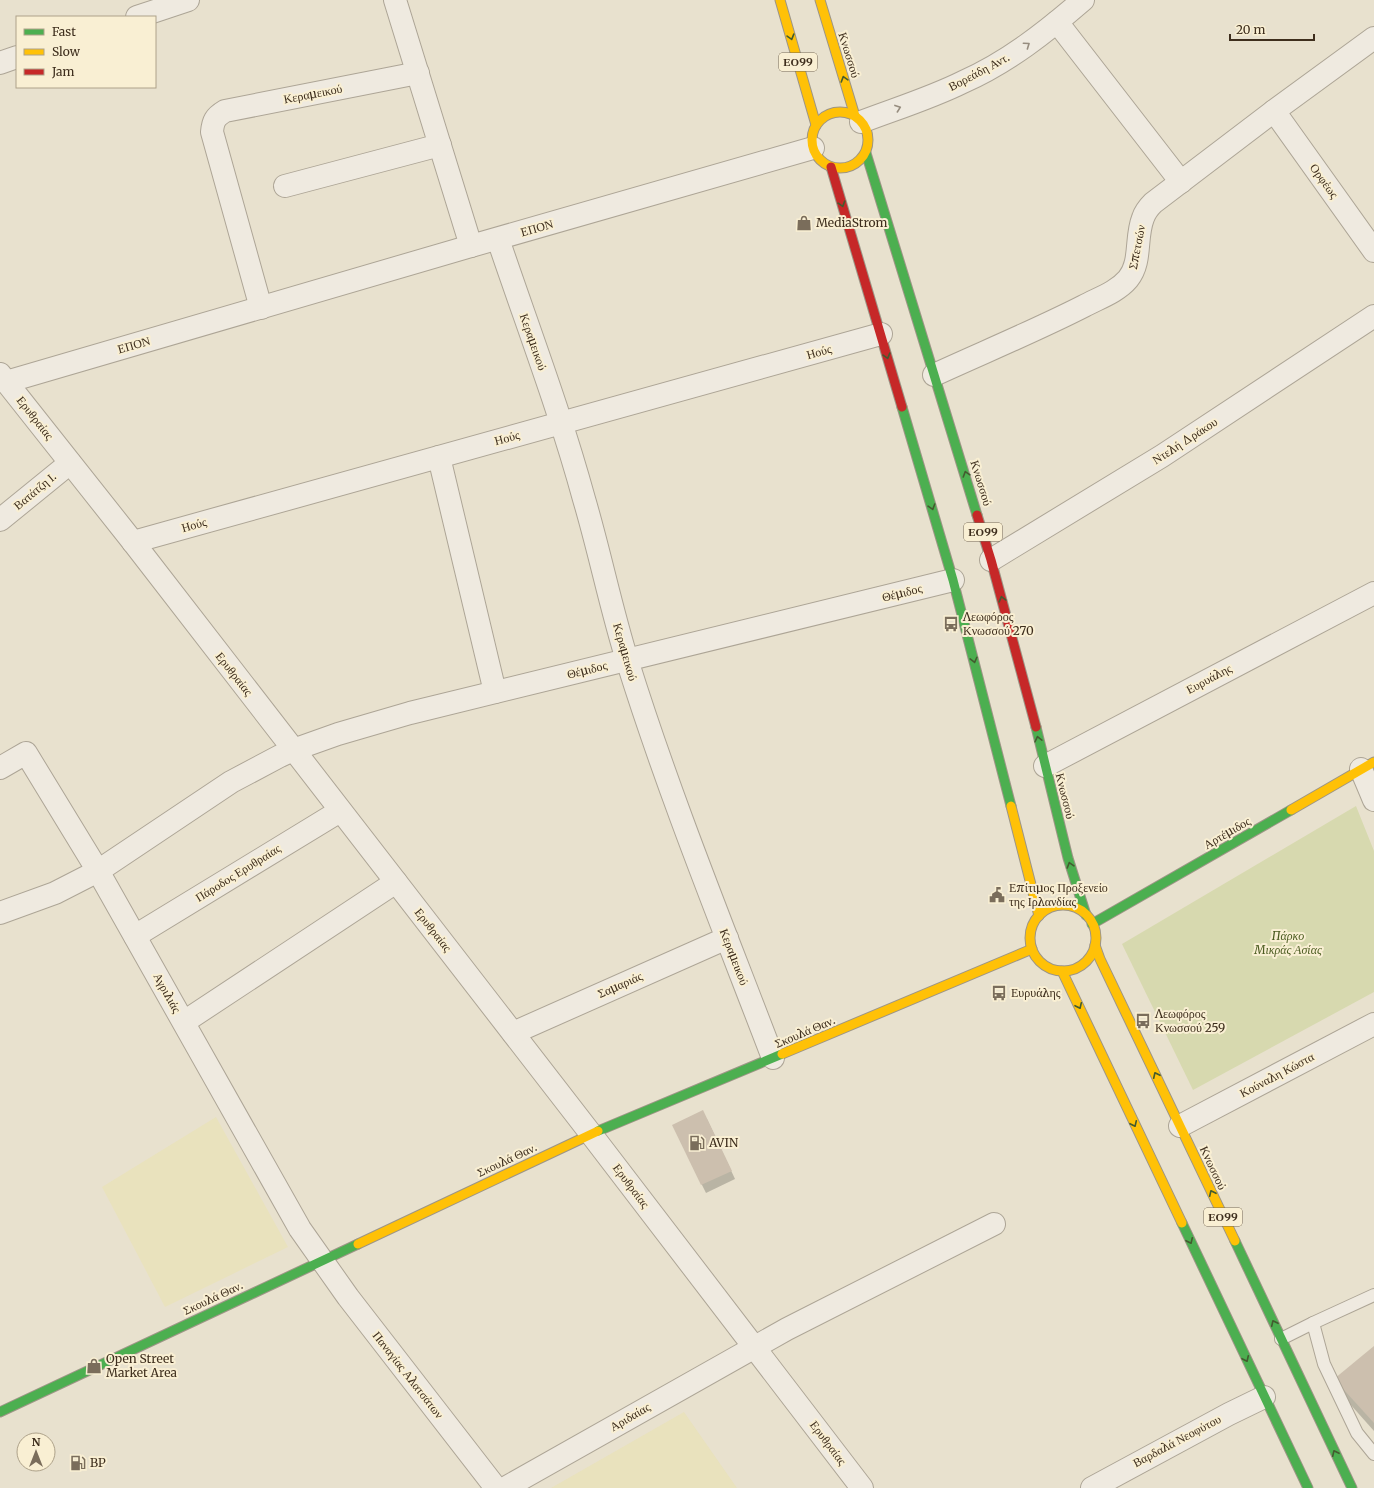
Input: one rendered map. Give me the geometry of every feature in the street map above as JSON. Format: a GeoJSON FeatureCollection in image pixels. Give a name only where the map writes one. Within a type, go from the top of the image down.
{"type":"FeatureCollection","features":[{"type":"Feature","properties":{"kind":"main road","name":"ΕΟ99"},"geometry":{"type":"LineString","coordinates":[[780,0],[816,125],[812,136],[813,148]]}},
{"type":"Feature","properties":{"kind":"main road","name":"Κνωσσού"},"geometry":{"type":"LineString","coordinates":[[820,0],[858,119]]}},
{"type":"Feature","properties":{"kind":"main road"},"geometry":{"type":"LineString","coordinates":[[816,125],[825,116],[833,113],[841,112],[858,119]]}},
{"type":"Feature","properties":{"kind":"main road","name":"ΕΟ99"},"geometry":{"type":"LineString","coordinates":[[858,119],[866,127],[869,144],[866,153]]}},
{"type":"Feature","properties":{"kind":"main road"},"geometry":{"type":"LineString","coordinates":[[813,148],[820,160],[831,167],[845,168],[853,166],[861,160],[866,153]]}},
{"type":"Feature","properties":{"kind":"main road","name":"Κνωσσού"},"geometry":{"type":"LineString","coordinates":[[866,153],[991,560],[1028,698],[1068,858],[1086,915]]}},
{"type":"Feature","properties":{"kind":"main road"},"geometry":{"type":"LineString","coordinates":[[831,167],[953,580],[1039,916]]}},
{"type":"Feature","properties":{"kind":"main road","name":"Αρτέμιδος"},"geometry":{"type":"LineString","coordinates":[[1092,924],[1368,766]]}},
{"type":"Feature","properties":{"kind":"main road"},"geometry":{"type":"LineString","coordinates":[[1086,915],[1076,908],[1058,906],[1047,909],[1033,923],[1030,940],[1032,949],[1040,962],[1047,967],[1062,971],[1071,970],[1086,962],[1095,945]]}},
{"type":"Feature","properties":{"kind":"main road","name":"ΕΟ99"},"geometry":{"type":"LineString","coordinates":[[1086,915],[1096,934],[1095,945]]}},
{"type":"Feature","properties":{"kind":"main road","name":"Κνωσσού"},"geometry":{"type":"LineString","coordinates":[[1095,945],[1100,959],[1352,1488]]}},
{"type":"Feature","properties":{"kind":"main road","name":"Σκουλά Θαν."},"geometry":{"type":"LineString","coordinates":[[0,1412],[591,1134],[1032,949]]}},
{"type":"Feature","properties":{"kind":"main road"},"geometry":{"type":"LineString","coordinates":[[1062,971],[1308,1488]]}},
{"type":"Feature","properties":{"kind":"street"},"geometry":{"type":"LineString","coordinates":[[140,16],[188,0]]}},
{"type":"Feature","properties":{"kind":"street"},"geometry":{"type":"LineString","coordinates":[[395,0],[471,246]]}},
{"type":"Feature","properties":{"kind":"street","name":"Βορεάδη Αντ."},"geometry":{"type":"LineString","coordinates":[[858,119],[964,82],[1010,57],[1057,22],[1083,0]]}},
{"type":"Feature","properties":{"kind":"street"},"geometry":{"type":"LineString","coordinates":[[1057,22],[1181,182]]}},
{"type":"Feature","properties":{"kind":"street","name":"Σπετσών"},"geometry":{"type":"LineString","coordinates":[[934,375],[1107,295],[1120,286],[1132,274],[1136,264],[1140,226],[1143,217],[1153,203],[1274,111],[1374,38]]}},
{"type":"Feature","properties":{"kind":"street"},"geometry":{"type":"LineString","coordinates":[[0,62],[16,57]]}},
{"type":"Feature","properties":{"kind":"street","name":"Κεραμεικού"},"geometry":{"type":"LineString","coordinates":[[261,308],[212,132],[213,123],[216,116],[224,111],[418,73]]}},
{"type":"Feature","properties":{"kind":"street","name":"Ορφέως"},"geometry":{"type":"LineString","coordinates":[[1274,111],[1374,251]]}},
{"type":"Feature","properties":{"kind":"street"},"geometry":{"type":"LineString","coordinates":[[286,186],[440,146]]}},
{"type":"Feature","properties":{"kind":"street","name":"ΕΠΟΝ"},"geometry":{"type":"LineString","coordinates":[[3,378],[261,308],[813,148]]}},
{"type":"Feature","properties":{"kind":"street","name":"Κεραμεικού"},"geometry":{"type":"LineString","coordinates":[[498,239],[561,423],[584,498],[627,660],[664,769],[773,1058]]}},
{"type":"Feature","properties":{"kind":"street","name":"Ντελή Δράκου"},"geometry":{"type":"LineString","coordinates":[[991,560],[1162,456],[1374,316]]}},
{"type":"Feature","properties":{"kind":"street","name":"Ηούς"},"geometry":{"type":"LineString","coordinates":[[132,542],[881,334]]}},
{"type":"Feature","properties":{"kind":"street","name":"Ερυθραίας"},"geometry":{"type":"LineString","coordinates":[[3,378],[513,1033],[862,1488]]}},
{"type":"Feature","properties":{"kind":"street"},"geometry":{"type":"LineString","coordinates":[[439,457],[495,692]]}},
{"type":"Feature","properties":{"kind":"street","name":"Βατάτζη Ι."},"geometry":{"type":"LineString","coordinates":[[0,520],[70,463]]}},
{"type":"Feature","properties":{"kind":"street","name":"Θέμιδος"},"geometry":{"type":"LineString","coordinates":[[0,913],[56,893],[98,871],[224,786],[293,750],[338,734],[391,718],[953,580]]}},
{"type":"Feature","properties":{"kind":"street","name":"Ευρυάλης"},"geometry":{"type":"LineString","coordinates":[[1045,766],[1374,593]]}},
{"type":"Feature","properties":{"kind":"street","name":"Αγριλιάς"},"geometry":{"type":"LineString","coordinates":[[0,768],[26,753],[98,871],[300,1229],[321,1261]]}},
{"type":"Feature","properties":{"kind":"street"},"geometry":{"type":"LineString","coordinates":[[1368,766],[1374,800]]}},
{"type":"Feature","properties":{"kind":"street","name":"Πάροδος Ερυθραίας"},"geometry":{"type":"LineString","coordinates":[[135,936],[340,810]]}},
{"type":"Feature","properties":{"kind":"street"},"geometry":{"type":"LineString","coordinates":[[184,1022],[396,882]]}},
{"type":"Feature","properties":{"kind":"street","name":"Σαμαριάς"},"geometry":{"type":"LineString","coordinates":[[513,1033],[727,938]]}},
{"type":"Feature","properties":{"kind":"street","name":"Κούναλη Κώστα"},"geometry":{"type":"LineString","coordinates":[[1180,1126],[1374,1024]]}},
{"type":"Feature","properties":{"kind":"street","name":"Αριδαίας"},"geometry":{"type":"LineString","coordinates":[[505,1488],[754,1346],[857,1292],[994,1224]]}},
{"type":"Feature","properties":{"kind":"street","name":"Παναγίας Αλατσάτων"},"geometry":{"type":"LineString","coordinates":[[321,1261],[496,1488]]}},
{"type":"Feature","properties":{"kind":"street","name":"Βαρδαλά Νεοφύτου"},"geometry":{"type":"LineString","coordinates":[[1092,1488],[1215,1421],[1264,1397]]}},
{"type":"Feature","properties":{"kind":"lane"},"geometry":{"type":"LineString","coordinates":[[1282,1340],[1313,1323],[1374,1295]]}},
{"type":"Feature","properties":{"kind":"lane"},"geometry":{"type":"LineString","coordinates":[[1313,1323],[1324,1364],[1357,1434],[1374,1454]]}},
{"type":"Feature","properties":{"kind":"shaded area"},"geometry":{"type":"Polygon","coordinates":[[[216,1117],[288,1247],[165,1307],[102,1187],[216,1117]]]}},
{"type":"Feature","properties":{"kind":"shaded area"},"geometry":{"type":"Polygon","coordinates":[[[684,1412],[737,1488],[551,1488],[684,1412]]]}},
{"type":"Feature","properties":{"kind":"green space","name":"Πάρκο Μικράς Ασίας"},"geometry":{"type":"Polygon","coordinates":[[[1356,806],[1374,851],[1374,992],[1193,1090],[1122,944],[1356,806]]]}},
{"type":"Feature","properties":{"kind":"building"},"geometry":{"type":"Polygon","coordinates":[[[703,1110],[732,1171],[701,1185],[672,1125],[703,1110]]]}},
{"type":"Feature","properties":{"kind":"building"},"geometry":{"type":"Polygon","coordinates":[[[1374,1346],[1374,1423],[1334,1379],[1374,1346]]]}},
{"type":"Feature","properties":{"kind":"traffic: fast"},"geometry":{"type":"LineString","coordinates":[[866,153],[977,515]]}},
{"type":"Feature","properties":{"kind":"traffic: fast"},"geometry":{"type":"LineString","coordinates":[[902,407],[953,580],[1011,806]]}},
{"type":"Feature","properties":{"kind":"traffic: fast"},"geometry":{"type":"LineString","coordinates":[[1036,727],[1068,858],[1086,915]]}},
{"type":"Feature","properties":{"kind":"traffic: fast"},"geometry":{"type":"LineString","coordinates":[[1092,924],[1291,810]]}},
{"type":"Feature","properties":{"kind":"traffic: fast"},"geometry":{"type":"LineString","coordinates":[[598,1131],[782,1054]]}},
{"type":"Feature","properties":{"kind":"traffic: fast"},"geometry":{"type":"LineString","coordinates":[[1182,1223],[1308,1488]]}},
{"type":"Feature","properties":{"kind":"traffic: fast"},"geometry":{"type":"LineString","coordinates":[[1235,1241],[1352,1488]]}},
{"type":"Feature","properties":{"kind":"traffic: fast"},"geometry":{"type":"LineString","coordinates":[[0,1412],[358,1244]]}},
{"type":"Feature","properties":{"kind":"traffic: slow"},"geometry":{"type":"LineString","coordinates":[[780,0],[816,125]]}},
{"type":"Feature","properties":{"kind":"traffic: slow"},"geometry":{"type":"LineString","coordinates":[[820,0],[855,116]]}},
{"type":"Feature","properties":{"kind":"traffic: slow"},"geometry":{"type":"LineString","coordinates":[[834,112],[846,112],[860,120],[868,134],[868,140],[866,151],[860,160],[846,168],[834,168],[824,163],[817,156],[812,146],[812,134],[817,124],[824,117],[834,112]]}},
{"type":"Feature","properties":{"kind":"traffic: slow"},"geometry":{"type":"LineString","coordinates":[[1291,810],[1374,762]]}},
{"type":"Feature","properties":{"kind":"traffic: slow"},"geometry":{"type":"LineString","coordinates":[[1011,806],[1039,916]]}},
{"type":"Feature","properties":{"kind":"traffic: slow"},"geometry":{"type":"LineString","coordinates":[[1063,905],[1075,908],[1086,915],[1093,926],[1096,938],[1093,950],[1086,961],[1075,968],[1063,971],[1051,968],[1040,961],[1033,950],[1030,938],[1033,926],[1040,915],[1051,908],[1063,905]]}},
{"type":"Feature","properties":{"kind":"traffic: slow"},"geometry":{"type":"LineString","coordinates":[[1095,945],[1100,959],[1235,1241]]}},
{"type":"Feature","properties":{"kind":"traffic: slow"},"geometry":{"type":"LineString","coordinates":[[782,1054],[1032,949]]}},
{"type":"Feature","properties":{"kind":"traffic: slow"},"geometry":{"type":"LineString","coordinates":[[1062,971],[1182,1223]]}},
{"type":"Feature","properties":{"kind":"traffic: slow"},"geometry":{"type":"LineString","coordinates":[[358,1244],[598,1131]]}},
{"type":"Feature","properties":{"kind":"traffic: jam"},"geometry":{"type":"LineString","coordinates":[[831,167],[902,407]]}},
{"type":"Feature","properties":{"kind":"traffic: jam"},"geometry":{"type":"LineString","coordinates":[[977,515],[991,560],[1036,727]]}},
{"type":"Feature","properties":{"kind":"place","name":"MediaStrom"},"geometry":{"type":"Point","coordinates":[804,223]}},
{"type":"Feature","properties":{"kind":"place","name":"Λεωφόρος Κνωσσού 270"},"geometry":{"type":"Point","coordinates":[951,624]}},
{"type":"Feature","properties":{"kind":"place","name":"Επίτιμος Προξενείο της Ιρλανδίας"},"geometry":{"type":"Point","coordinates":[997,895]}},
{"type":"Feature","properties":{"kind":"place","name":"Ευρυάλης"},"geometry":{"type":"Point","coordinates":[999,993]}},
{"type":"Feature","properties":{"kind":"place","name":"Λεωφόρος Κνωσσού 259"},"geometry":{"type":"Point","coordinates":[1143,1021]}},
{"type":"Feature","properties":{"kind":"place","name":"AVIN"},"geometry":{"type":"Point","coordinates":[697,1143]}},
{"type":"Feature","properties":{"kind":"place","name":"Open Street Market Area"},"geometry":{"type":"Point","coordinates":[94,1366]}},
{"type":"Feature","properties":{"kind":"place","name":"BP"},"geometry":{"type":"Point","coordinates":[78,1463]}}]}
